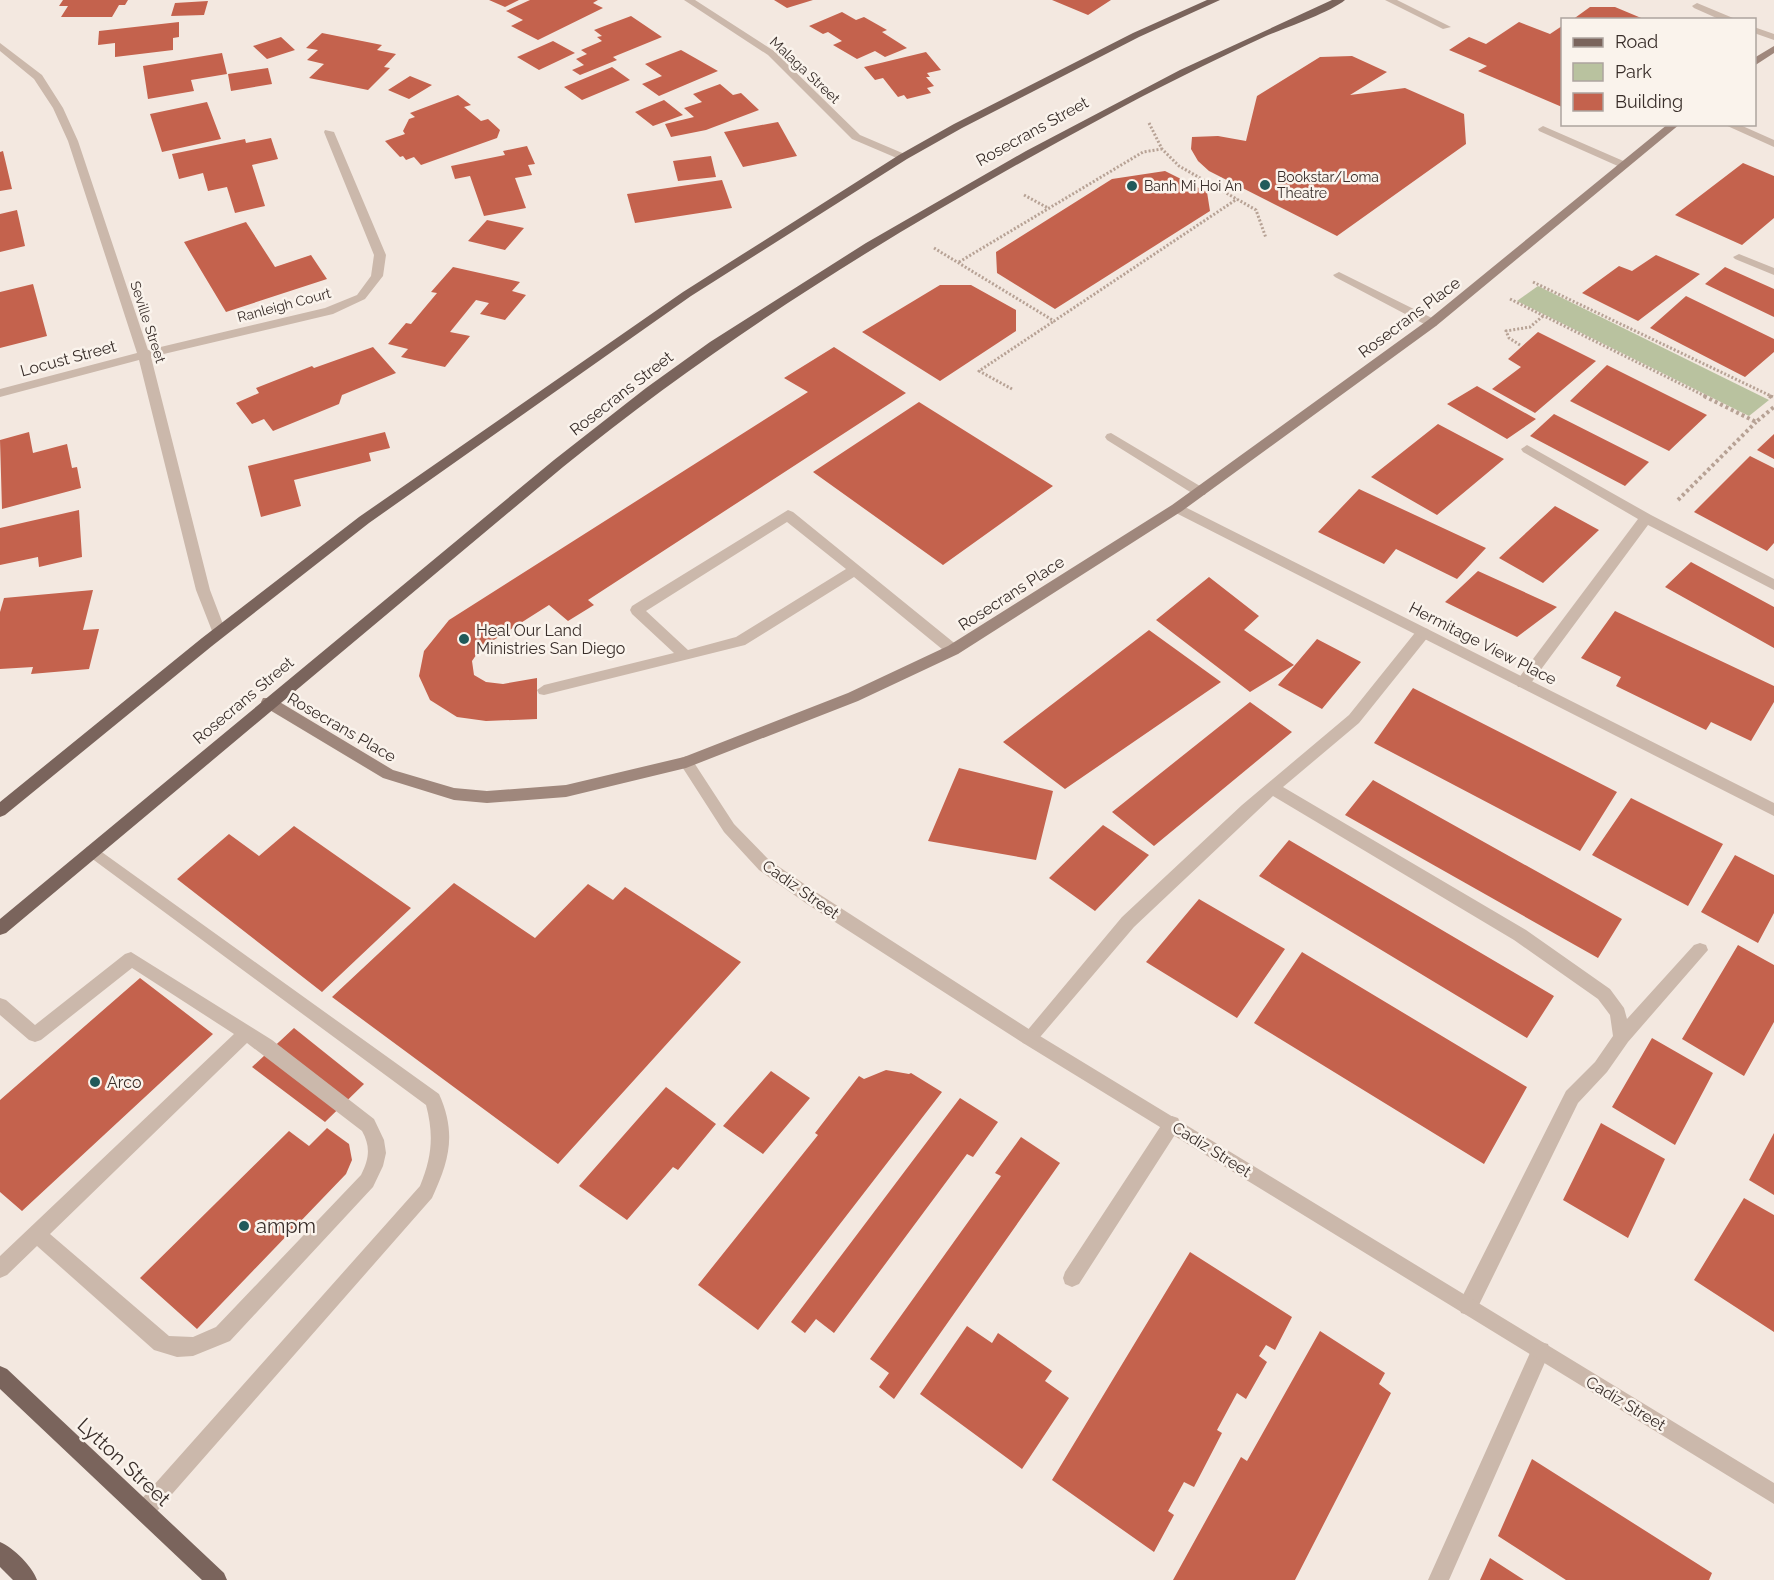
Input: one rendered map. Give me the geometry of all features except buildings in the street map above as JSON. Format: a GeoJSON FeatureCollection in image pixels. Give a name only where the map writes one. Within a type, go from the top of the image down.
{"type":"FeatureCollection","features":[{"type":"Feature","properties":{"kind":"main road"},"geometry":{"type":"LineString","coordinates":[[0,811],[219,632],[364,520],[687,294],[903,157],[1070,67],[1211,0]]}},
{"type":"Feature","properties":{"kind":"main road","name":"Rosecrans Street"},"geometry":{"type":"LineString","coordinates":[[0,928],[268,702],[629,409],[710,347],[929,208],[1126,100],[1257,36],[1340,0]]}},
{"type":"Feature","properties":{"kind":"main road","name":"Lytton Street"},"geometry":{"type":"LineString","coordinates":[[0,1376],[217,1580]]}},
{"type":"Feature","properties":{"kind":"main road"},"geometry":{"type":"LineString","coordinates":[[0,1552],[27,1580]]}},
{"type":"Feature","properties":{"kind":"street","name":"Malaga Street"},"geometry":{"type":"LineString","coordinates":[[689,0],[771,53],[856,137],[903,157]]}},
{"type":"Feature","properties":{"kind":"street"},"geometry":{"type":"LineString","coordinates":[[1390,0],[1446,27]]}},
{"type":"Feature","properties":{"kind":"street"},"geometry":{"type":"LineString","coordinates":[[1697,6],[1725,18]]}},
{"type":"Feature","properties":{"kind":"street"},"geometry":{"type":"LineString","coordinates":[[1756,30],[1774,37]]}},
{"type":"Feature","properties":{"kind":"street","name":"Seville Street"},"geometry":{"type":"LineString","coordinates":[[0,46],[38,77],[58,108],[73,141],[144,355],[203,590],[219,632]]}},
{"type":"Feature","properties":{"kind":"street"},"geometry":{"type":"LineString","coordinates":[[1756,62],[1774,48]]}},
{"type":"Feature","properties":{"kind":"street","name":"Rosecrans Place"},"geometry":{"type":"LineString","coordinates":[[268,702],[388,774],[454,794],[487,797],[566,790],[686,762],[853,697],[953,650],[1200,492],[1432,323],[1673,126]]}},
{"type":"Feature","properties":{"kind":"street"},"geometry":{"type":"LineString","coordinates":[[1733,126],[1774,144]]}},
{"type":"Feature","properties":{"kind":"street"},"geometry":{"type":"LineString","coordinates":[[1543,129],[1624,165]]}},
{"type":"Feature","properties":{"kind":"street","name":"Ranleigh Court"},"geometry":{"type":"LineString","coordinates":[[144,355],[329,311],[361,297],[377,276],[380,255],[329,132]]}},
{"type":"Feature","properties":{"kind":"street"},"geometry":{"type":"LineString","coordinates":[[1739,256],[1774,272]]}},
{"type":"Feature","properties":{"kind":"street"},"geometry":{"type":"LineString","coordinates":[[1339,275],[1432,323]]}},
{"type":"Feature","properties":{"kind":"street","name":"Locust Street"},"geometry":{"type":"LineString","coordinates":[[0,393],[144,355]]}},
{"type":"Feature","properties":{"kind":"street"},"geometry":{"type":"LineString","coordinates":[[1111,437],[1200,492]]}},
{"type":"Feature","properties":{"kind":"street"},"geometry":{"type":"LineString","coordinates":[[1527,449],[1650,520],[1774,585]]}},
{"type":"Feature","properties":{"kind":"street","name":"Hermitage View Place"},"geometry":{"type":"LineString","coordinates":[[1177,508],[1774,810]]}},
{"type":"Feature","properties":{"kind":"street"},"geometry":{"type":"LineString","coordinates":[[685,656],[637,610],[788,515],[953,650]]}},
{"type":"Feature","properties":{"kind":"street"},"geometry":{"type":"LineString","coordinates":[[1523,683],[1650,520]]}},
{"type":"Feature","properties":{"kind":"street"},"geometry":{"type":"LineString","coordinates":[[544,690],[740,641],[855,570]]}},
{"type":"Feature","properties":{"kind":"street"},"geometry":{"type":"LineString","coordinates":[[1029,1038],[1128,922],[1272,788],[1354,719],[1423,633]]}},
{"type":"Feature","properties":{"kind":"street","name":"Cadiz Street"},"geometry":{"type":"LineString","coordinates":[[686,762],[729,828],[764,865],[898,955],[1029,1038],[1774,1494]]}},
{"type":"Feature","properties":{"kind":"street"},"geometry":{"type":"LineString","coordinates":[[1272,788],[1520,935],[1604,994],[1618,1012],[1622,1037]]}},
{"type":"Feature","properties":{"kind":"street"},"geometry":{"type":"LineString","coordinates":[[92,851],[433,1100],[443,1135],[439,1162],[426,1192],[144,1511]]}},
{"type":"Feature","properties":{"kind":"street"},"geometry":{"type":"LineString","coordinates":[[1468,1306],[1572,1097],[1601,1067],[1622,1037],[1700,950]]}},
{"type":"Feature","properties":{"kind":"street"},"geometry":{"type":"LineString","coordinates":[[0,1005],[35,1035],[130,959],[266,1045],[368,1125],[376,1138],[379,1152],[375,1167],[367,1181],[223,1334],[208,1344],[190,1348],[174,1348],[160,1343],[37,1234]]}},
{"type":"Feature","properties":{"kind":"street"},"geometry":{"type":"LineString","coordinates":[[0,1269],[246,1033]]}},
{"type":"Feature","properties":{"kind":"street"},"geometry":{"type":"LineString","coordinates":[[1072,1278],[1172,1124]]}},
{"type":"Feature","properties":{"kind":"street"},"geometry":{"type":"LineString","coordinates":[[1438,1580],[1541,1351]]}},
{"type":"Feature","properties":{"kind":"path"},"geometry":{"type":"LineString","coordinates":[[1149,123],[1162,149],[1179,166],[1256,210],[1266,238]]}},
{"type":"Feature","properties":{"kind":"path"},"geometry":{"type":"LineString","coordinates":[[959,262],[1143,152],[1162,149]]}},
{"type":"Feature","properties":{"kind":"path"},"geometry":{"type":"LineString","coordinates":[[1024,195],[1048,208]]}},
{"type":"Feature","properties":{"kind":"path"},"geometry":{"type":"LineString","coordinates":[[1012,389],[979,371],[1237,199]]}},
{"type":"Feature","properties":{"kind":"path"},"geometry":{"type":"LineString","coordinates":[[934,248],[1054,321]]}},
{"type":"Feature","properties":{"kind":"path"},"geometry":{"type":"LineString","coordinates":[[1525,288],[1533,282],[1774,398]]}},
{"type":"Feature","properties":{"kind":"path"},"geometry":{"type":"LineString","coordinates":[[1518,294],[1510,300],[1756,422]]}},
{"type":"Feature","properties":{"kind":"path"},"geometry":{"type":"LineString","coordinates":[[1520,345],[1509,339],[1506,331],[1530,327],[1543,316]]}},
{"type":"Feature","properties":{"kind":"path"},"geometry":{"type":"LineString","coordinates":[[1650,520],[1774,407]]}},
{"type":"Feature","properties":{"kind":"green space"},"geometry":{"type":"Polygon","coordinates":[[[1538,286],[1769,400],[1749,416],[1517,301],[1538,286]]]}},
{"type":"Feature","properties":{"kind":"place","name":"Bookstar/Loma Theatre"},"geometry":{"type":"Point","coordinates":[1265,185]}},
{"type":"Feature","properties":{"kind":"place","name":"Banh Mi Hoi An"},"geometry":{"type":"Point","coordinates":[1132,186]}},
{"type":"Feature","properties":{"kind":"place","name":"Heal Our Land Ministries San Diego"},"geometry":{"type":"Point","coordinates":[464,639]}},
{"type":"Feature","properties":{"kind":"place","name":"Arco"},"geometry":{"type":"Point","coordinates":[95,1082]}},
{"type":"Feature","properties":{"kind":"place","name":"ampm"},"geometry":{"type":"Point","coordinates":[244,1226]}}]}
